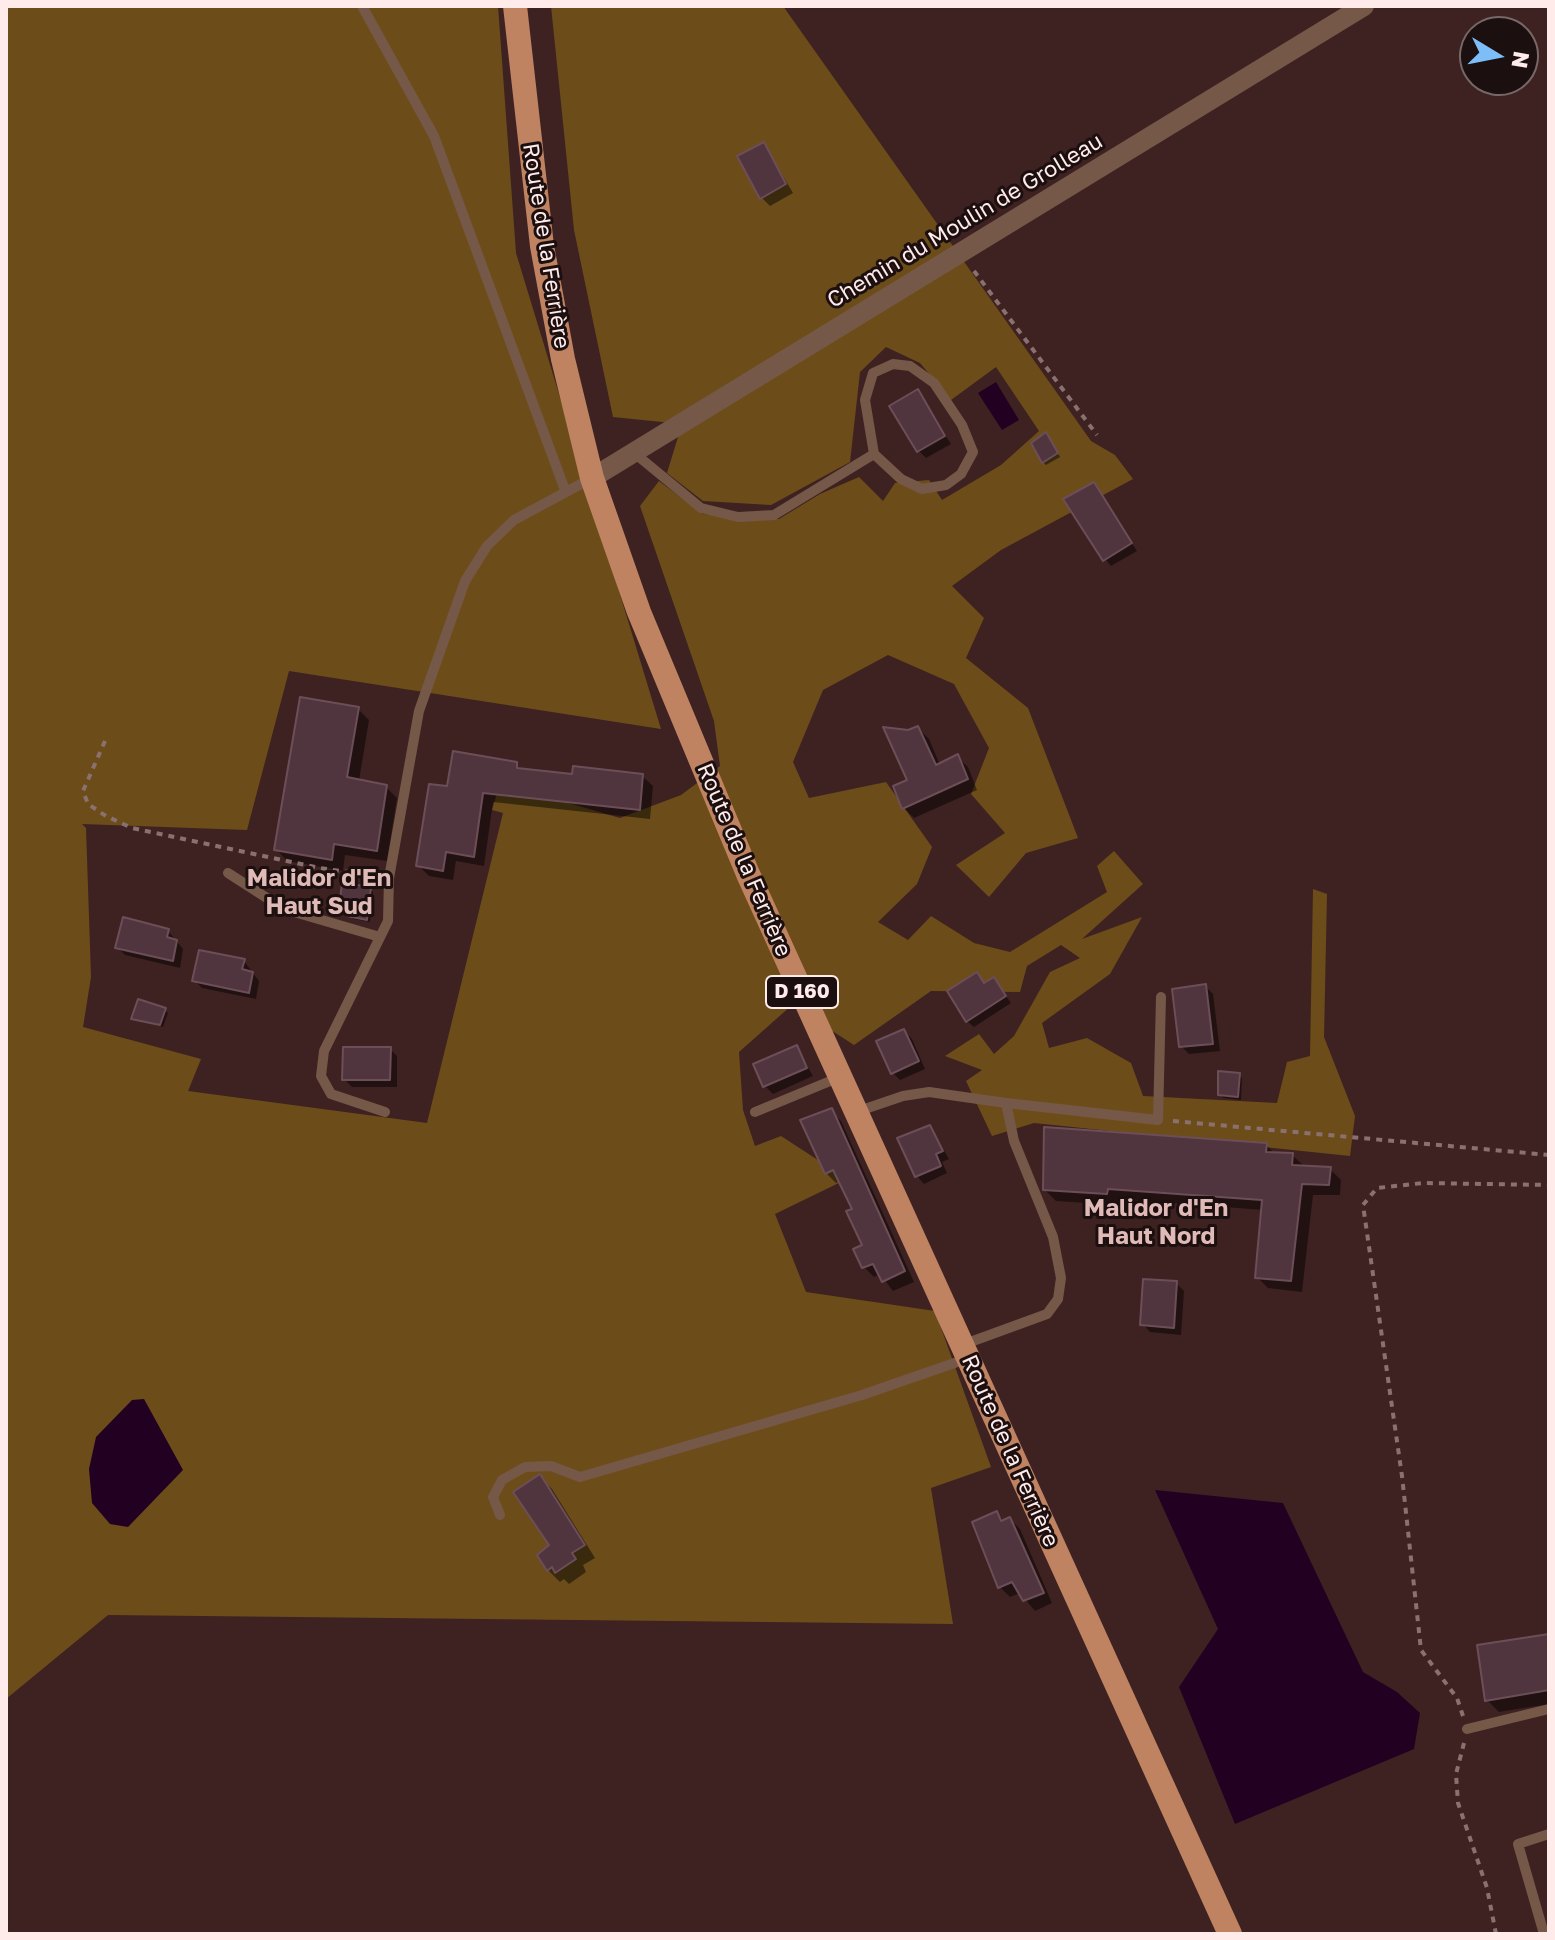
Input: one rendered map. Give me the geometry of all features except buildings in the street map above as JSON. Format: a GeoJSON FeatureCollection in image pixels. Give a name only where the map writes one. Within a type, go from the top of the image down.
{"type":"FeatureCollection","features":[{"type":"Feature","properties":{"kind":"main road","name":"Route de la Ferrière"},"geometry":{"type":"LineString","coordinates":[[515,6],[542,246],[563,359],[592,478],[651,641],[748,874],[1230,1934]]}},
{"type":"Feature","properties":{"kind":"street","name":"Chemin du Moulin de Grolleau"},"geometry":{"type":"LineString","coordinates":[[592,478],[1364,6]]}},
{"type":"Feature","properties":{"kind":"lane"},"geometry":{"type":"LineString","coordinates":[[362,6],[434,136],[565,490]]}},
{"type":"Feature","properties":{"kind":"lane"},"geometry":{"type":"LineString","coordinates":[[893,364],[910,366],[934,383],[962,425],[973,452],[961,474],[946,485],[922,489],[901,479],[874,454],[865,400],[873,373],[893,364]]}},
{"type":"Feature","properties":{"kind":"lane"},"geometry":{"type":"LineString","coordinates":[[633,452],[701,508],[738,517],[774,515],[874,454]]}},
{"type":"Feature","properties":{"kind":"lane"},"geometry":{"type":"LineString","coordinates":[[385,1112],[331,1094],[321,1076],[324,1051],[388,921],[389,878],[419,711],[465,581],[487,546],[514,520],[592,478]]}},
{"type":"Feature","properties":{"kind":"lane"},"geometry":{"type":"LineString","coordinates":[[228,873],[284,909],[380,937]]}},
{"type":"Feature","properties":{"kind":"lane"},"geometry":{"type":"LineString","coordinates":[[856,1112],[903,1096],[929,1092],[1158,1120],[1161,997]]}},
{"type":"Feature","properties":{"kind":"lane"},"geometry":{"type":"LineString","coordinates":[[755,1112],[840,1077]]}},
{"type":"Feature","properties":{"kind":"lane"},"geometry":{"type":"LineString","coordinates":[[500,1515],[493,1497],[502,1480],[525,1467],[551,1466],[580,1477],[862,1395],[1047,1314],[1058,1299],[1061,1278],[1053,1237],[1014,1141],[1006,1103]]}},
{"type":"Feature","properties":{"kind":"lane"},"geometry":{"type":"LineString","coordinates":[[1467,1729],[1549,1709]]}},
{"type":"Feature","properties":{"kind":"lane"},"geometry":{"type":"LineString","coordinates":[[1544,1934],[1518,1844],[1549,1834]]}},
{"type":"Feature","properties":{"kind":"path"},"geometry":{"type":"LineString","coordinates":[[960,253],[1097,435]]}},
{"type":"Feature","properties":{"kind":"path"},"geometry":{"type":"LineString","coordinates":[[105,741],[83,791],[88,804],[106,816],[132,828],[320,868],[389,878]]}},
{"type":"Feature","properties":{"kind":"path"},"geometry":{"type":"LineString","coordinates":[[1158,1120],[1356,1135],[1549,1155]]}},
{"type":"Feature","properties":{"kind":"path"},"geometry":{"type":"LineString","coordinates":[[1496,1934],[1487,1888],[1458,1803],[1456,1774],[1467,1729],[1457,1698],[1421,1650],[1402,1476],[1363,1205],[1377,1188],[1423,1183],[1549,1185]]}},
{"type":"Feature","properties":{"kind":"shaded area"},"geometry":{"type":"Polygon","coordinates":[[[6,6],[498,6],[516,253],[661,729],[289,671],[247,830],[82,824],[86,828],[91,977],[83,1027],[201,1059],[188,1091],[427,1123],[503,813],[492,810],[500,783],[620,818],[681,795],[720,766],[714,721],[640,506],[659,481],[703,514],[779,519],[820,494],[859,477],[883,501],[895,483],[929,480],[942,500],[1001,465],[1039,431],[996,367],[951,400],[920,363],[886,347],[860,372],[850,462],[771,505],[703,501],[667,473],[682,424],[613,417],[574,230],[551,6],[783,6],[1091,441],[1115,455],[1133,479],[1001,550],[952,586],[984,618],[966,658],[1028,708],[1078,838],[1026,853],[989,897],[956,865],[1005,833],[971,794],[989,748],[954,684],[888,655],[823,690],[793,762],[809,798],[886,782],[932,847],[917,884],[878,922],[908,940],[931,916],[974,943],[1010,952],[1107,892],[1097,866],[1114,851],[1143,884],[1082,939],[1142,917],[1110,974],[1042,1023],[1049,1048],[1087,1038],[1131,1063],[1143,1096],[1277,1103],[1287,1062],[1310,1056],[1313,889],[1327,894],[1324,1037],[1355,1116],[1350,1156],[1034,1123],[992,1136],[966,1081],[982,1070],[945,1056],[979,1034],[994,1054],[1014,1036],[1050,972],[1080,958],[1061,945],[1027,966],[1020,992],[931,991],[854,1045],[792,1005],[739,1052],[743,1110],[755,1146],[781,1136],[847,1179],[775,1214],[806,1292],[935,1311],[991,1467],[931,1488],[953,1624],[108,1615],[6,1699],[6,6]]]}},
{"type":"Feature","properties":{"kind":"shaded area"},"geometry":{"type":"Polygon","coordinates":[[[996,382],[1019,420],[1002,430],[978,393],[996,382]]]}},
{"type":"Feature","properties":{"kind":"shaded area"},"geometry":{"type":"Polygon","coordinates":[[[144,1399],[183,1470],[128,1527],[110,1524],[92,1503],[89,1469],[96,1437],[132,1400],[144,1399]]]}},
{"type":"Feature","properties":{"kind":"shaded area"},"geometry":{"type":"Polygon","coordinates":[[[1155,1490],[1283,1503],[1363,1672],[1397,1692],[1420,1713],[1414,1749],[1235,1824],[1179,1687],[1218,1629],[1155,1490]]]}},
{"type":"Feature","properties":{"kind":"district","name":"Malidor d'En Haut Sud"},"geometry":{"type":"Point","coordinates":[319,892]}},
{"type":"Feature","properties":{"kind":"district","name":"Malidor d'En Haut Nord"},"geometry":{"type":"Point","coordinates":[1156,1222]}}]}
